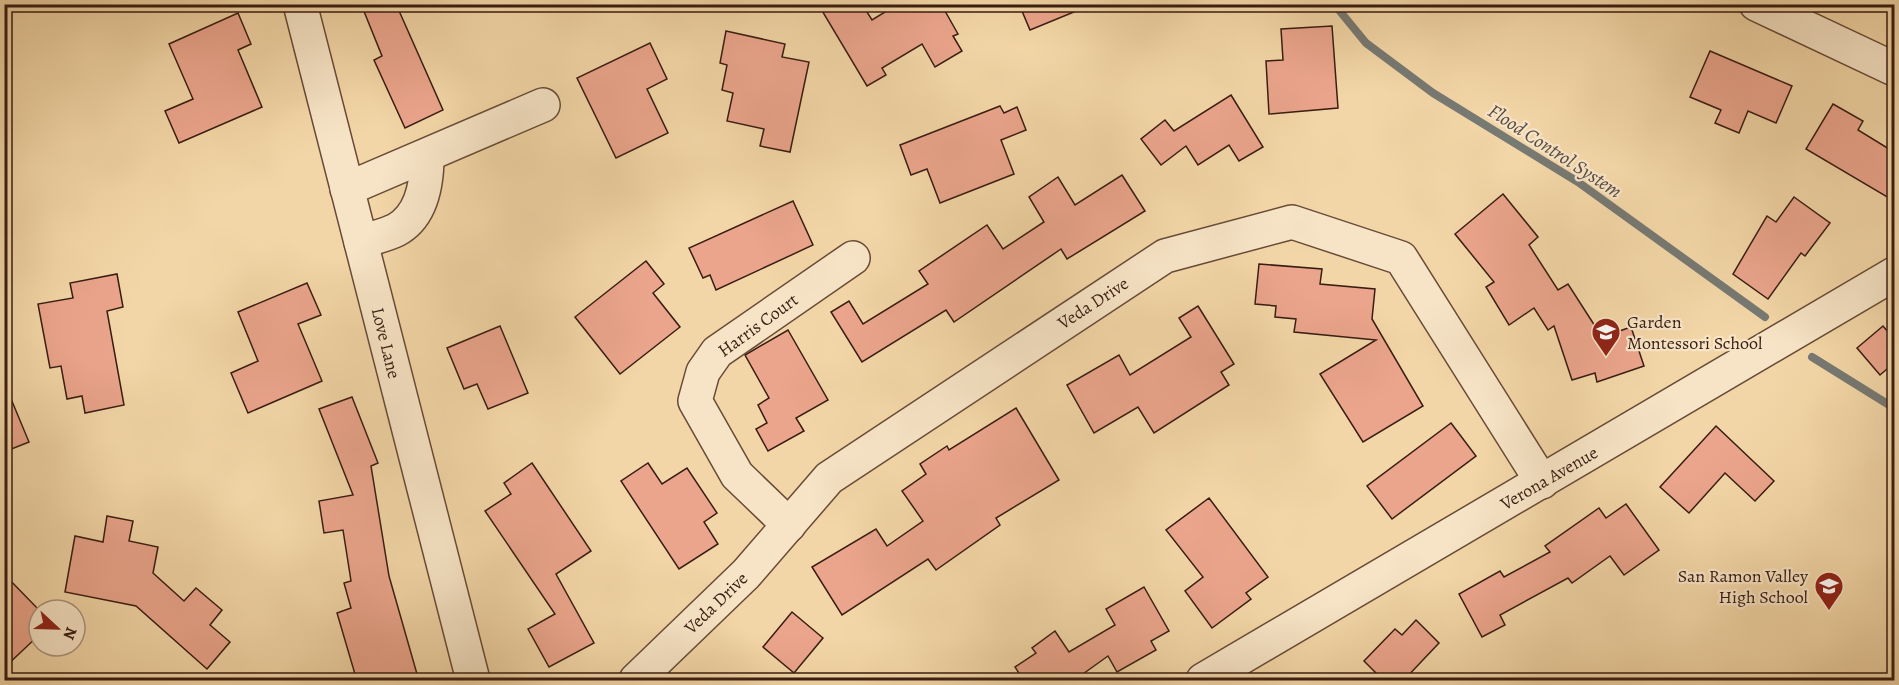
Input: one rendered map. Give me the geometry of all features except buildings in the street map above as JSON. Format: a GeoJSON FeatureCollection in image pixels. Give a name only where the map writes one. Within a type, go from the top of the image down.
{"type":"FeatureCollection","features":[{"type":"Feature","properties":{"kind":"street","name":"Love Lane"},"geometry":{"type":"LineString","coordinates":[[300,4],[473,681]]}},
{"type":"Feature","properties":{"kind":"street"},"geometry":{"type":"LineString","coordinates":[[1756,4],[1894,69]]}},
{"type":"Feature","properties":{"kind":"street"},"geometry":{"type":"LineString","coordinates":[[347,189],[543,105]]}},
{"type":"Feature","properties":{"kind":"street"},"geometry":{"type":"LineString","coordinates":[[361,242],[398,229],[416,208],[427,183],[427,156]]}},
{"type":"Feature","properties":{"kind":"street","name":"Veda Drive"},"geometry":{"type":"LineString","coordinates":[[636,681],[746,574],[829,478],[1165,256],[1292,222],[1401,258],[1542,482]]}},
{"type":"Feature","properties":{"kind":"street","name":"Harris Court"},"geometry":{"type":"LineString","coordinates":[[789,525],[736,476],[695,401],[703,372],[717,352],[853,258]]}},
{"type":"Feature","properties":{"kind":"street","name":"Verona Avenue"},"geometry":{"type":"LineString","coordinates":[[1203,681],[1894,274]]}},
{"type":"Feature","properties":{"kind":"waterway","name":"Flood Control System"},"geometry":{"type":"LineString","coordinates":[[1334,4],[1366,43],[1433,93],[1578,182],[1765,317]]}},
{"type":"Feature","properties":{"kind":"waterway","name":"Flood Control System"},"geometry":{"type":"LineString","coordinates":[[1812,357],[1894,408]]}},
{"type":"Feature","properties":{"kind":"place","name":"Garden Montessori School"},"geometry":{"type":"Point","coordinates":[1606,358]}},
{"type":"Feature","properties":{"kind":"place","name":"San Ramon Valley High School"},"geometry":{"type":"Point","coordinates":[1829,612]}}]}
